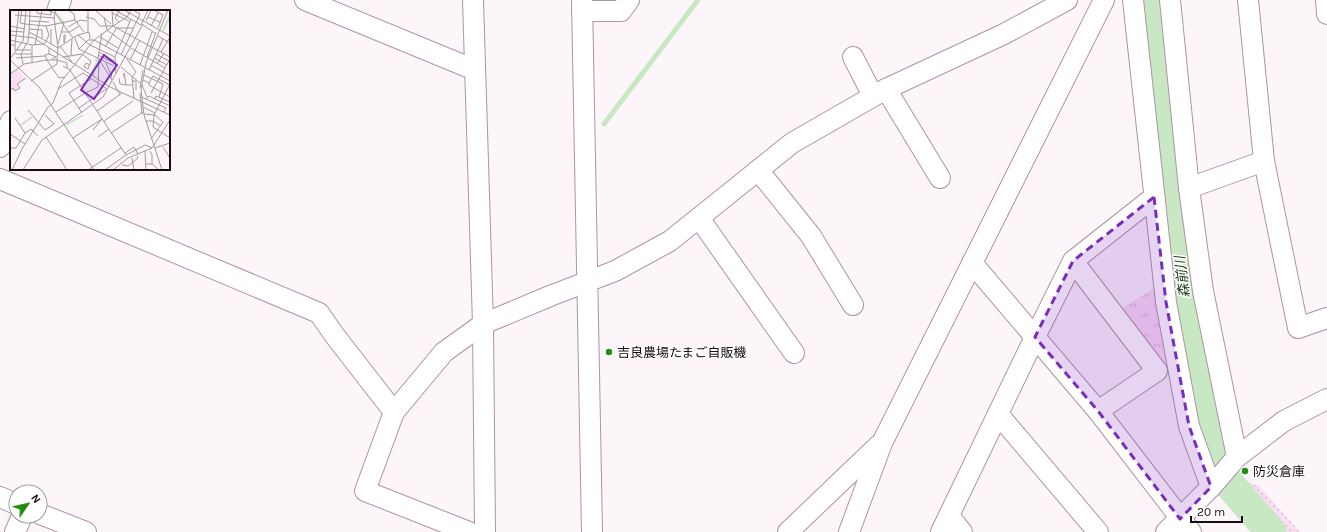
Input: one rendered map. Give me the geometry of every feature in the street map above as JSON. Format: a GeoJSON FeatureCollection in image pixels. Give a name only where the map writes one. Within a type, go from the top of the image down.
{"type":"FeatureCollection","features":[{"type":"Feature","properties":{"kind":"street"},"geometry":{"type":"LineString","coordinates":[[56,10],[61,0]]}},
{"type":"Feature","properties":{"kind":"street"},"geometry":{"type":"LineString","coordinates":[[305,0],[475,70]]}},
{"type":"Feature","properties":{"kind":"street"},"geometry":{"type":"LineString","coordinates":[[473,0],[483,324],[485,532]]}},
{"type":"Feature","properties":{"kind":"street"},"geometry":{"type":"LineString","coordinates":[[592,532],[582,6],[621,11],[629,0]]}},
{"type":"Feature","properties":{"kind":"street"},"geometry":{"type":"LineString","coordinates":[[469,532],[365,491],[394,412],[444,352],[483,324],[615,271],[670,241],[792,143],[879,93],[1004,34],[1067,0]]}},
{"type":"Feature","properties":{"kind":"street"},"geometry":{"type":"LineString","coordinates":[[849,532],[882,443],[1104,0]]}},
{"type":"Feature","properties":{"kind":"street"},"geometry":{"type":"LineString","coordinates":[[1133,0],[1166,302],[1189,426],[1211,487]]}},
{"type":"Feature","properties":{"kind":"street"},"geometry":{"type":"LineString","coordinates":[[1170,0],[1189,188],[1203,291],[1236,457]]}},
{"type":"Feature","properties":{"kind":"street"},"geometry":{"type":"LineString","coordinates":[[1248,0],[1264,161],[1298,328],[1327,318]]}},
{"type":"Feature","properties":{"kind":"street"},"geometry":{"type":"LineString","coordinates":[[1326,0],[1327,14]]}},
{"type":"Feature","properties":{"kind":"street"},"geometry":{"type":"LineString","coordinates":[[853,57],[940,178]]}},
{"type":"Feature","properties":{"kind":"street"},"geometry":{"type":"LineString","coordinates":[[0,147],[10,123]]}},
{"type":"Feature","properties":{"kind":"street"},"geometry":{"type":"LineString","coordinates":[[1189,188],[1264,161]]}},
{"type":"Feature","properties":{"kind":"street"},"geometry":{"type":"LineString","coordinates":[[758,170],[811,236],[853,304]]}},
{"type":"Feature","properties":{"kind":"street"},"geometry":{"type":"LineString","coordinates":[[0,179],[319,313],[394,412]]}},
{"type":"Feature","properties":{"kind":"street"},"geometry":{"type":"LineString","coordinates":[[962,532],[945,524],[1035,336],[1073,262],[1154,197]]}},
{"type":"Feature","properties":{"kind":"street"},"geometry":{"type":"LineString","coordinates":[[699,218],[794,353]]}},
{"type":"Feature","properties":{"kind":"street"},"geometry":{"type":"LineString","coordinates":[[1073,262],[1157,371],[1098,411]]}},
{"type":"Feature","properties":{"kind":"street"},"geometry":{"type":"LineString","coordinates":[[972,263],[1098,411],[1179,528],[1236,457],[1284,422],[1327,399]]}},
{"type":"Feature","properties":{"kind":"street"},"geometry":{"type":"LineString","coordinates":[[998,414],[1098,532]]}},
{"type":"Feature","properties":{"kind":"street"},"geometry":{"type":"LineString","coordinates":[[788,532],[882,443]]}},
{"type":"Feature","properties":{"kind":"street"},"geometry":{"type":"LineString","coordinates":[[48,517],[86,532]]}},
{"type":"Feature","properties":{"kind":"highlighted area"},"geometry":{"type":"Polygon","coordinates":[[[1154,197],[1166,302],[1189,426],[1211,487],[1180,519],[1098,411],[1035,337],[1073,261],[1154,197]]]}},
{"type":"Feature","properties":{"kind":"green space"},"geometry":{"type":"Polygon","coordinates":[[[1162,284],[1175,362],[1163,363],[1122,308],[1162,284]]]}},
{"type":"Feature","properties":{"kind":"green space"},"geometry":{"type":"Polygon","coordinates":[[[1240,479],[1259,486],[1300,532],[1275,532],[1238,491],[1240,479]]]}},
{"type":"Feature","properties":{"kind":"waterway"},"geometry":{"type":"LineString","coordinates":[[604,124],[698,0]]}},
{"type":"Feature","properties":{"kind":"waterway","name":"森前川"},"geometry":{"type":"LineString","coordinates":[[1151,0],[1184,298],[1205,425],[1213,453],[1225,479],[1271,532]]}},
{"type":"Feature","properties":{"kind":"place","name":"吉良農場たまご自販機"},"geometry":{"type":"Point","coordinates":[609,352]}},
{"type":"Feature","properties":{"kind":"place","name":"防災倉庫"},"geometry":{"type":"Point","coordinates":[1245,471]}}]}
